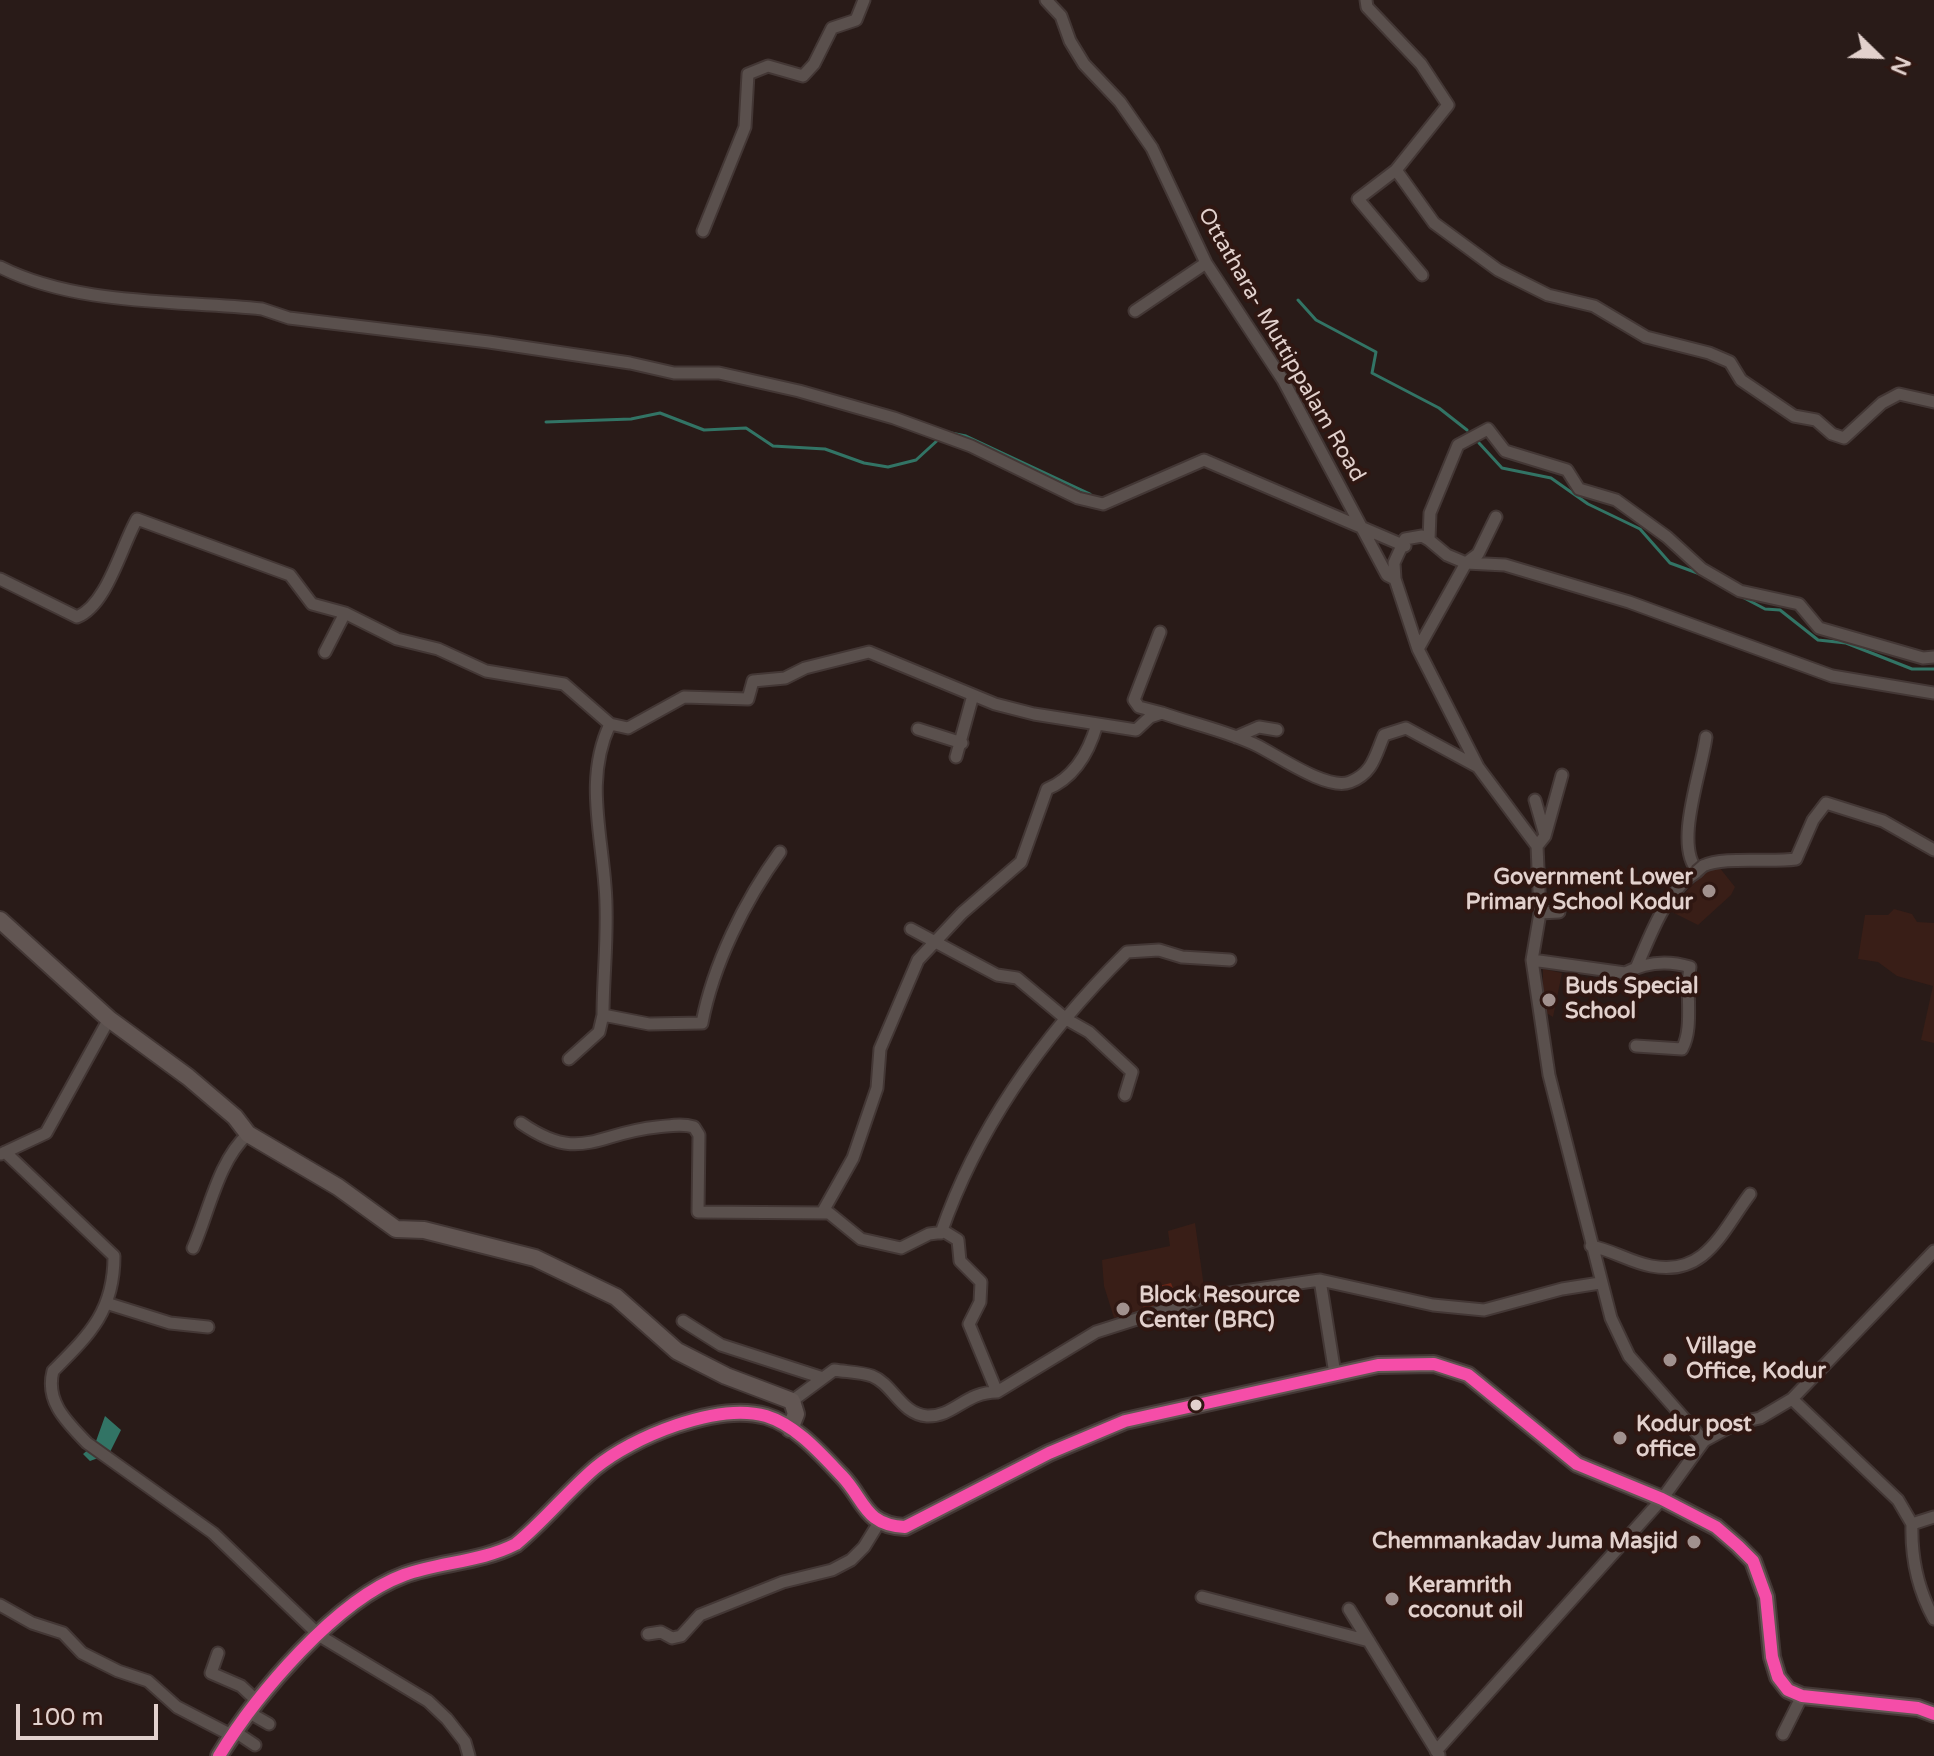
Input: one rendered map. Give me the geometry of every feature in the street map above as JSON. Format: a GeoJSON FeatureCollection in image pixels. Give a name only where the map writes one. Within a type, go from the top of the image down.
{"type":"FeatureCollection","features":[{"type":"Feature","properties":{"kind":"main road"},"geometry":{"type":"LineString","coordinates":[[0,920],[109,1019],[188,1077],[235,1117],[248,1134],[338,1187],[396,1229],[424,1230],[535,1258],[616,1297],[677,1351],[726,1376],[792,1401],[796,1414],[790,1429]]}},
{"type":"Feature","properties":{"kind":"main road"},"geometry":{"type":"LineString","coordinates":[[219,1756],[252,1706],[287,1666],[371,1590],[391,1580],[501,1552],[516,1544],[597,1467],[625,1446],[663,1430],[731,1414],[769,1417],[818,1450],[846,1480],[864,1511],[895,1527],[913,1525],[1021,1467],[1125,1421],[1378,1365],[1434,1364],[1468,1375],[1577,1464],[1662,1499],[1716,1527],[1753,1561],[1766,1597],[1770,1647],[1778,1677],[1788,1690],[1802,1696],[1918,1708],[1934,1714]]}},
{"type":"Feature","properties":{"kind":"street"},"geometry":{"type":"LineString","coordinates":[[703,231],[745,127],[748,74],[768,66],[803,76],[814,64],[832,28],[856,20],[864,0]]}},
{"type":"Feature","properties":{"kind":"street","name":"Ottathara- Muttippalam Road"},"geometry":{"type":"LineString","coordinates":[[1046,0],[1061,16],[1070,41],[1084,64],[1105,85],[1152,148],[1206,263],[1283,380],[1387,575],[1395,579],[1418,649],[1478,767],[1537,846]]}},
{"type":"Feature","properties":{"kind":"street"},"geometry":{"type":"LineString","coordinates":[[1366,0],[1367,7],[1421,64],[1448,105],[1396,170],[1358,199],[1422,275]]}},
{"type":"Feature","properties":{"kind":"street"},"geometry":{"type":"LineString","coordinates":[[1396,170],[1434,223],[1498,270],[1548,295],[1594,306],[1646,337],[1709,353],[1730,362],[1741,380],[1769,400],[1794,416],[1816,420],[1832,434],[1844,438],[1882,403],[1899,394],[1934,402]]}},
{"type":"Feature","properties":{"kind":"street"},"geometry":{"type":"LineString","coordinates":[[1135,311],[1206,263]]}},
{"type":"Feature","properties":{"kind":"street"},"geometry":{"type":"LineString","coordinates":[[0,267],[31,282],[93,293],[262,309],[289,318],[489,342],[674,373],[719,373],[894,418],[971,446],[1078,498],[1103,504],[1204,460],[1363,531],[1405,546]]}},
{"type":"Feature","properties":{"kind":"street"},"geometry":{"type":"LineString","coordinates":[[1429,540],[1430,513],[1458,445],[1488,429],[1505,451],[1567,470],[1579,489],[1616,500],[1667,537],[1702,569],[1740,591],[1799,604],[1819,628],[1923,658],[1934,657]]}},
{"type":"Feature","properties":{"kind":"street"},"geometry":{"type":"LineString","coordinates":[[1418,649],[1466,563],[1478,554],[1496,517]]}},
{"type":"Feature","properties":{"kind":"street"},"geometry":{"type":"LineString","coordinates":[[0,579],[77,617],[88,613],[100,597],[137,519],[290,575],[305,599],[345,613],[397,639],[438,649],[486,671],[564,684],[610,724],[628,728],[684,697],[748,699],[753,681],[785,678],[805,668],[869,652],[973,695],[1034,714],[1136,730],[1150,717],[1162,713]]}},
{"type":"Feature","properties":{"kind":"street"},"geometry":{"type":"LineString","coordinates":[[1395,579],[1394,563],[1405,546],[1405,539],[1422,536],[1447,555],[1466,563],[1505,565],[1629,602],[1832,676],[1934,693]]}},
{"type":"Feature","properties":{"kind":"street"},"geometry":{"type":"LineString","coordinates":[[325,652],[345,613]]}},
{"type":"Feature","properties":{"kind":"street"},"geometry":{"type":"LineString","coordinates":[[1160,632],[1134,700],[1139,707],[1255,744],[1280,760],[1338,783],[1351,782],[1370,771],[1384,735],[1406,728],[1478,767]]}},
{"type":"Feature","properties":{"kind":"street"},"geometry":{"type":"LineString","coordinates":[[956,757],[973,695]]}},
{"type":"Feature","properties":{"kind":"street"},"geometry":{"type":"LineString","coordinates":[[569,1059],[599,1032],[603,1015],[606,889],[595,805],[599,748],[610,724]]}},
{"type":"Feature","properties":{"kind":"street"},"geometry":{"type":"LineString","coordinates":[[822,1213],[853,1158],[877,1088],[880,1049],[918,960],[1021,862],[1047,789],[1060,783],[1076,769],[1097,724]]}},
{"type":"Feature","properties":{"kind":"street"},"geometry":{"type":"LineString","coordinates":[[1236,737],[1259,727],[1277,730]]}},
{"type":"Feature","properties":{"kind":"street"},"geometry":{"type":"LineString","coordinates":[[918,729],[962,743]]}},
{"type":"Feature","properties":{"kind":"street"},"geometry":{"type":"LineString","coordinates":[[1698,870],[1688,860],[1687,837],[1706,737]]}},
{"type":"Feature","properties":{"kind":"street"},"geometry":{"type":"LineString","coordinates":[[1562,775],[1545,836],[1537,846],[1540,913],[1532,960],[1549,1075],[1600,1283],[1629,1356],[1704,1441]]}},
{"type":"Feature","properties":{"kind":"street"},"geometry":{"type":"LineString","coordinates":[[1535,800],[1545,836]]}},
{"type":"Feature","properties":{"kind":"street"},"geometry":{"type":"LineString","coordinates":[[1637,966],[1655,924],[1686,878],[1717,859],[1734,863],[1796,859],[1813,820],[1826,803],[1883,821],[1934,850]]}},
{"type":"Feature","properties":{"kind":"street"},"geometry":{"type":"LineString","coordinates":[[603,1015],[649,1024],[702,1023],[707,996],[727,948],[767,870],[780,852]]}},
{"type":"Feature","properties":{"kind":"street"},"geometry":{"type":"LineString","coordinates":[[1540,913],[1559,912]]}},
{"type":"Feature","properties":{"kind":"street"},"geometry":{"type":"LineString","coordinates":[[911,929],[997,975],[1017,978],[1066,1019],[1089,1032],[1132,1072],[1125,1095]]}},
{"type":"Feature","properties":{"kind":"street"},"geometry":{"type":"LineString","coordinates":[[941,1233],[955,1194],[992,1121],[1066,1019],[1127,952],[1159,950],[1182,957],[1230,960]]}},
{"type":"Feature","properties":{"kind":"street"},"geometry":{"type":"LineString","coordinates":[[1532,960],[1625,973],[1637,966],[1670,961],[1690,967],[1686,999],[1689,1037],[1682,1049],[1636,1046]]}},
{"type":"Feature","properties":{"kind":"street"},"geometry":{"type":"LineString","coordinates":[[109,1019],[46,1133],[3,1153],[114,1256],[114,1283],[95,1329],[53,1371],[51,1397],[87,1443],[213,1533],[320,1636],[428,1701],[465,1742],[469,1756]]}},
{"type":"Feature","properties":{"kind":"street"},"geometry":{"type":"LineString","coordinates":[[521,1123],[543,1138],[570,1147],[627,1130],[694,1127],[699,1135],[698,1212],[829,1213],[861,1239],[901,1248],[929,1234],[941,1233],[958,1240],[960,1261],[981,1282],[980,1302],[969,1324],[997,1392]]}},
{"type":"Feature","properties":{"kind":"street"},"geometry":{"type":"LineString","coordinates":[[193,1248],[221,1175],[237,1144],[248,1134]]}},
{"type":"Feature","properties":{"kind":"street"},"geometry":{"type":"LineString","coordinates":[[1591,1246],[1652,1266],[1692,1264],[1708,1252],[1750,1194]]}},
{"type":"Feature","properties":{"kind":"street"},"geometry":{"type":"LineString","coordinates":[[1349,1609],[1438,1753],[1662,1499],[1704,1441],[1737,1423],[1760,1418],[1792,1399],[1934,1251]]}},
{"type":"Feature","properties":{"kind":"street"},"geometry":{"type":"LineString","coordinates":[[792,1401],[834,1370],[873,1376],[900,1403],[929,1416],[956,1409],[965,1399],[980,1392],[997,1392],[1096,1332],[1209,1296],[1320,1280],[1433,1305],[1484,1310],[1562,1289],[1600,1283]]}},
{"type":"Feature","properties":{"kind":"street"},"geometry":{"type":"LineString","coordinates":[[1320,1280],[1335,1374]]}},
{"type":"Feature","properties":{"kind":"street"},"geometry":{"type":"LineString","coordinates":[[106,1303],[170,1323],[208,1327]]}},
{"type":"Feature","properties":{"kind":"street"},"geometry":{"type":"LineString","coordinates":[[683,1321],[721,1345],[823,1378]]}},
{"type":"Feature","properties":{"kind":"street"},"geometry":{"type":"LineString","coordinates":[[1792,1399],[1898,1500],[1912,1524],[1914,1564],[1934,1619]]}},
{"type":"Feature","properties":{"kind":"street"},"geometry":{"type":"LineString","coordinates":[[1912,1524],[1934,1517]]}},
{"type":"Feature","properties":{"kind":"street"},"geometry":{"type":"LineString","coordinates":[[648,1634],[661,1632],[672,1638],[681,1636],[690,1623],[709,1611],[783,1582],[832,1570],[864,1547],[880,1521]]}},
{"type":"Feature","properties":{"kind":"street"},"geometry":{"type":"LineString","coordinates":[[1202,1597],[1369,1641]]}},
{"type":"Feature","properties":{"kind":"street"},"geometry":{"type":"LineString","coordinates":[[0,1605],[32,1623],[63,1633],[82,1653],[148,1681],[177,1707],[255,1745]]}},
{"type":"Feature","properties":{"kind":"street"},"geometry":{"type":"LineString","coordinates":[[218,1653],[211,1673],[241,1686],[252,1706],[269,1724]]}},
{"type":"Feature","properties":{"kind":"street"},"geometry":{"type":"LineString","coordinates":[[1783,1734],[1802,1696]]}},
{"type":"Feature","properties":{"kind":"shaded area","name":"Government Lower Primary School Kodur"},"geometry":{"type":"Polygon","coordinates":[[[1715,862],[1735,887],[1731,895],[1698,925],[1672,912],[1679,899],[1715,862]]]}},
{"type":"Feature","properties":{"kind":"shaded area"},"geometry":{"type":"Polygon","coordinates":[[[1894,909],[1912,914],[1917,922],[1934,923],[1934,1043],[1921,1040],[1933,986],[1897,976],[1878,962],[1858,959],[1865,915],[1888,915],[1894,909]]]}},
{"type":"Feature","properties":{"kind":"shaded area","name":"Buds Special School"},"geometry":{"type":"Polygon","coordinates":[[[1543,969],[1562,973],[1553,1017],[1543,1011],[1543,969]]]}},
{"type":"Feature","properties":{"kind":"shaded area"},"geometry":{"type":"Polygon","coordinates":[[[1195,1223],[1205,1294],[1114,1318],[1104,1286],[1102,1260],[1170,1246],[1168,1231],[1195,1223]]]}},
{"type":"Feature","properties":{"kind":"shaded area"},"geometry":{"type":"Polygon","coordinates":[[[1171,1283],[1174,1291],[1184,1290],[1185,1294],[1144,1309],[1138,1291],[1171,1283]]]}},
{"type":"Feature","properties":{"kind":"water"},"geometry":{"type":"Polygon","coordinates":[[[105,1416],[121,1430],[109,1454],[90,1461],[83,1454],[95,1444],[105,1416]]]}},
{"type":"Feature","properties":{"kind":"waterway"},"geometry":{"type":"LineString","coordinates":[[1298,300],[1316,320],[1376,352],[1372,373],[1439,408],[1467,430]]}},
{"type":"Feature","properties":{"kind":"waterway"},"geometry":{"type":"LineString","coordinates":[[546,422],[631,419],[660,413],[704,430],[746,428],[773,446],[825,449],[864,463],[888,467],[916,460],[940,438]]}},
{"type":"Feature","properties":{"kind":"waterway"},"geometry":{"type":"LineString","coordinates":[[951,433],[966,436],[1090,494]]}},
{"type":"Feature","properties":{"kind":"waterway"},"geometry":{"type":"LineString","coordinates":[[1479,443],[1502,468],[1551,478],[1588,504],[1640,529],[1670,563],[1700,574]]}},
{"type":"Feature","properties":{"kind":"waterway"},"geometry":{"type":"LineString","coordinates":[[1731,591],[1765,609],[1780,610],[1818,640],[1846,643],[1912,669],[1934,669]]}},
{"type":"Feature","properties":{"kind":"transit line"},"geometry":{"type":"LineString","coordinates":[[219,1756],[276,1679],[325,1627],[352,1605],[378,1587],[404,1575],[489,1555],[516,1544],[611,1456],[676,1425],[724,1414],[746,1413],[777,1420],[817,1450],[850,1485],[873,1516],[881,1522],[905,1527],[1049,1453],[1125,1421],[1378,1365],[1434,1364],[1468,1375],[1577,1464],[1662,1499],[1716,1527],[1753,1561],[1766,1597],[1772,1657],[1778,1677],[1788,1690],[1802,1696],[1918,1708],[1934,1714]]}},
{"type":"Feature","properties":{"kind":"place","name":"Government Lower Primary School Kodur"},"geometry":{"type":"Point","coordinates":[1709,891]}},
{"type":"Feature","properties":{"kind":"place","name":"Buds Special School"},"geometry":{"type":"Point","coordinates":[1549,1000]}},
{"type":"Feature","properties":{"kind":"place","name":"Block Resource Center (BRC)"},"geometry":{"type":"Point","coordinates":[1123,1309]}},
{"type":"Feature","properties":{"kind":"place","name":"Village Office, Kodur"},"geometry":{"type":"Point","coordinates":[1670,1360]}},
{"type":"Feature","properties":{"kind":"place","name":"Kodur post office"},"geometry":{"type":"Point","coordinates":[1620,1438]}},
{"type":"Feature","properties":{"kind":"place","name":"Chemmankadav Juma Masjid"},"geometry":{"type":"Point","coordinates":[1694,1542]}},
{"type":"Feature","properties":{"kind":"place","name":"Keramrith coconut oil"},"geometry":{"type":"Point","coordinates":[1392,1599]}}]}
